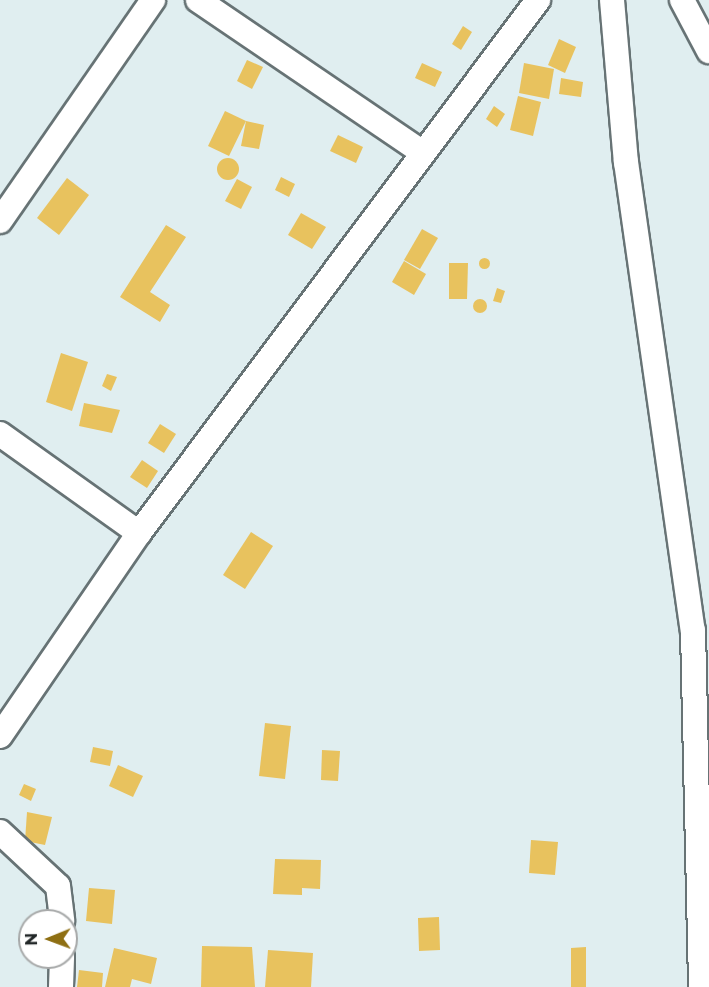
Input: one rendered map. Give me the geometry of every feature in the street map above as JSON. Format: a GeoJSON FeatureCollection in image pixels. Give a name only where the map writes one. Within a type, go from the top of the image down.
{"type":"FeatureCollection","features":[{"type":"Feature","properties":{"kind":"street"},"geometry":{"type":"LineString","coordinates":[[0,221],[153,0]]}},
{"type":"Feature","properties":{"kind":"street"},"geometry":{"type":"LineString","coordinates":[[198,0],[423,153]]}},
{"type":"Feature","properties":{"kind":"street"},"geometry":{"type":"LineString","coordinates":[[0,736],[139,533],[538,0]]}},
{"type":"Feature","properties":{"kind":"street"},"geometry":{"type":"LineString","coordinates":[[612,0],[626,162],[693,630],[706,856],[702,987]]}},
{"type":"Feature","properties":{"kind":"street"},"geometry":{"type":"LineString","coordinates":[[682,0],[709,51]]}},
{"type":"Feature","properties":{"kind":"street"},"geometry":{"type":"LineString","coordinates":[[0,434],[139,533]]}},
{"type":"Feature","properties":{"kind":"street"},"geometry":{"type":"LineString","coordinates":[[0,832],[58,886],[61,909]]}},
{"type":"Feature","properties":{"kind":"street"},"geometry":{"type":"LineString","coordinates":[[61,987],[62,969]]}},
{"type":"Feature","properties":{"kind":"building"},"geometry":{"type":"Polygon","coordinates":[[[463,26],[472,32],[461,50],[452,44],[463,26]]]}},
{"type":"Feature","properties":{"kind":"building"},"geometry":{"type":"Polygon","coordinates":[[[559,39],[576,47],[565,73],[548,65],[559,39]]]}},
{"type":"Feature","properties":{"kind":"building"},"geometry":{"type":"Polygon","coordinates":[[[247,60],[263,67],[252,89],[237,81],[247,60]]]}},
{"type":"Feature","properties":{"kind":"building"},"geometry":{"type":"Polygon","coordinates":[[[422,63],[442,72],[435,87],[415,78],[422,63]]]}},
{"type":"Feature","properties":{"kind":"building"},"geometry":{"type":"Polygon","coordinates":[[[524,63],[554,69],[549,99],[519,93],[524,63]]]}},
{"type":"Feature","properties":{"kind":"building"},"geometry":{"type":"Polygon","coordinates":[[[561,78],[583,82],[581,97],[559,94],[561,78]]]}},
{"type":"Feature","properties":{"kind":"building"},"geometry":{"type":"Polygon","coordinates":[[[518,96],[541,102],[533,136],[510,130],[518,96]]]}},
{"type":"Feature","properties":{"kind":"building"},"geometry":{"type":"Polygon","coordinates":[[[494,106],[505,114],[497,127],[486,119],[494,106]]]}},
{"type":"Feature","properties":{"kind":"building"},"geometry":{"type":"Polygon","coordinates":[[[225,111],[246,121],[229,156],[208,146],[225,111]]]}},
{"type":"Feature","properties":{"kind":"building"},"geometry":{"type":"Polygon","coordinates":[[[246,121],[264,125],[259,149],[241,146],[246,121]]]}},
{"type":"Feature","properties":{"kind":"building"},"geometry":{"type":"Polygon","coordinates":[[[338,135],[363,147],[356,163],[330,151],[338,135]]]}},
{"type":"Feature","properties":{"kind":"building"},"geometry":{"type":"Polygon","coordinates":[[[228,158],[236,161],[239,169],[236,177],[228,180],[220,177],[217,169],[220,161],[228,158]]]}},
{"type":"Feature","properties":{"kind":"building"},"geometry":{"type":"Polygon","coordinates":[[[281,177],[295,184],[289,197],[275,190],[281,177]]]}},
{"type":"Feature","properties":{"kind":"building"},"geometry":{"type":"Polygon","coordinates":[[[67,178],[89,195],[59,235],[37,218],[67,178]]]}},
{"type":"Feature","properties":{"kind":"building"},"geometry":{"type":"Polygon","coordinates":[[[237,179],[252,187],[241,209],[225,201],[237,179]]]}},
{"type":"Feature","properties":{"kind":"building"},"geometry":{"type":"Polygon","coordinates":[[[301,213],[326,227],[312,249],[288,235],[301,213]]]}},
{"type":"Feature","properties":{"kind":"building"},"geometry":{"type":"Polygon","coordinates":[[[166,225],[186,237],[150,292],[170,305],[160,322],[120,297],[166,225]]]}},
{"type":"Feature","properties":{"kind":"building"},"geometry":{"type":"Polygon","coordinates":[[[422,229],[438,238],[420,269],[404,260],[422,229]]]}},
{"type":"Feature","properties":{"kind":"building"},"geometry":{"type":"Polygon","coordinates":[[[484,258],[488,259],[488,267],[484,268],[480,267],[479,263],[480,259],[484,258]]]}},
{"type":"Feature","properties":{"kind":"building"},"geometry":{"type":"Polygon","coordinates":[[[404,261],[426,274],[414,295],[392,282],[404,261]]]}},
{"type":"Feature","properties":{"kind":"building"},"geometry":{"type":"Polygon","coordinates":[[[449,263],[468,263],[467,299],[449,299],[449,263]]]}},
{"type":"Feature","properties":{"kind":"building"},"geometry":{"type":"Polygon","coordinates":[[[497,288],[505,291],[501,303],[493,301],[497,288]]]}},
{"type":"Feature","properties":{"kind":"building"},"geometry":{"type":"Polygon","coordinates":[[[480,299],[485,301],[487,306],[485,311],[480,313],[475,311],[473,306],[475,301],[480,299]]]}},
{"type":"Feature","properties":{"kind":"building"},"geometry":{"type":"Polygon","coordinates":[[[61,353],[88,362],[72,411],[46,402],[61,353]]]}},
{"type":"Feature","properties":{"kind":"building"},"geometry":{"type":"Polygon","coordinates":[[[107,374],[117,377],[111,391],[102,386],[107,374]]]}},
{"type":"Feature","properties":{"kind":"building"},"geometry":{"type":"Polygon","coordinates":[[[84,403],[120,410],[112,433],[79,426],[84,403]]]}},
{"type":"Feature","properties":{"kind":"building"},"geometry":{"type":"Polygon","coordinates":[[[160,424],[176,434],[164,453],[148,443],[160,424]]]}},
{"type":"Feature","properties":{"kind":"building"},"geometry":{"type":"Polygon","coordinates":[[[142,460],[158,471],[147,488],[130,477],[142,460]]]}},
{"type":"Feature","properties":{"kind":"building"},"geometry":{"type":"Polygon","coordinates":[[[251,532],[273,546],[245,589],[223,575],[251,532]]]}},
{"type":"Feature","properties":{"kind":"building"},"geometry":{"type":"Polygon","coordinates":[[[265,723],[291,726],[285,779],[259,776],[265,723]]]}},
{"type":"Feature","properties":{"kind":"building"},"geometry":{"type":"Polygon","coordinates":[[[93,747],[113,751],[110,766],[90,762],[93,747]]]}},
{"type":"Feature","properties":{"kind":"building"},"geometry":{"type":"Polygon","coordinates":[[[322,750],[340,751],[338,781],[321,780],[322,750]]]}},
{"type":"Feature","properties":{"kind":"building"},"geometry":{"type":"Polygon","coordinates":[[[118,765],[143,776],[133,797],[109,786],[118,765]]]}},
{"type":"Feature","properties":{"kind":"building"},"geometry":{"type":"Polygon","coordinates":[[[24,784],[36,789],[31,801],[19,795],[24,784]]]}},
{"type":"Feature","properties":{"kind":"building"},"geometry":{"type":"Polygon","coordinates":[[[27,812],[52,817],[45,845],[25,841],[27,812]]]}},
{"type":"Feature","properties":{"kind":"building"},"geometry":{"type":"Polygon","coordinates":[[[531,840],[558,842],[555,875],[529,873],[531,840]]]}},
{"type":"Feature","properties":{"kind":"building"},"geometry":{"type":"Polygon","coordinates":[[[275,859],[321,860],[320,889],[302,888],[302,895],[273,894],[275,859]]]}},
{"type":"Feature","properties":{"kind":"building"},"geometry":{"type":"Polygon","coordinates":[[[89,888],[115,890],[112,924],[86,921],[89,888]]]}},
{"type":"Feature","properties":{"kind":"building"},"geometry":{"type":"Polygon","coordinates":[[[439,917],[440,950],[419,951],[418,918],[439,917]]]}},
{"type":"Feature","properties":{"kind":"building"},"geometry":{"type":"Polygon","coordinates":[[[202,946],[252,947],[255,987],[201,987],[202,946]]]}},
{"type":"Feature","properties":{"kind":"building"},"geometry":{"type":"Polygon","coordinates":[[[586,947],[586,987],[571,987],[571,948],[586,947]]]}},
{"type":"Feature","properties":{"kind":"building"},"geometry":{"type":"Polygon","coordinates":[[[114,948],[157,958],[151,984],[132,979],[130,987],[105,987],[114,948]]]}},
{"type":"Feature","properties":{"kind":"building"},"geometry":{"type":"Polygon","coordinates":[[[268,950],[313,953],[311,987],[265,987],[268,950]]]}},
{"type":"Feature","properties":{"kind":"building"},"geometry":{"type":"Polygon","coordinates":[[[79,970],[103,973],[102,987],[77,987],[79,970]]]}}]}
